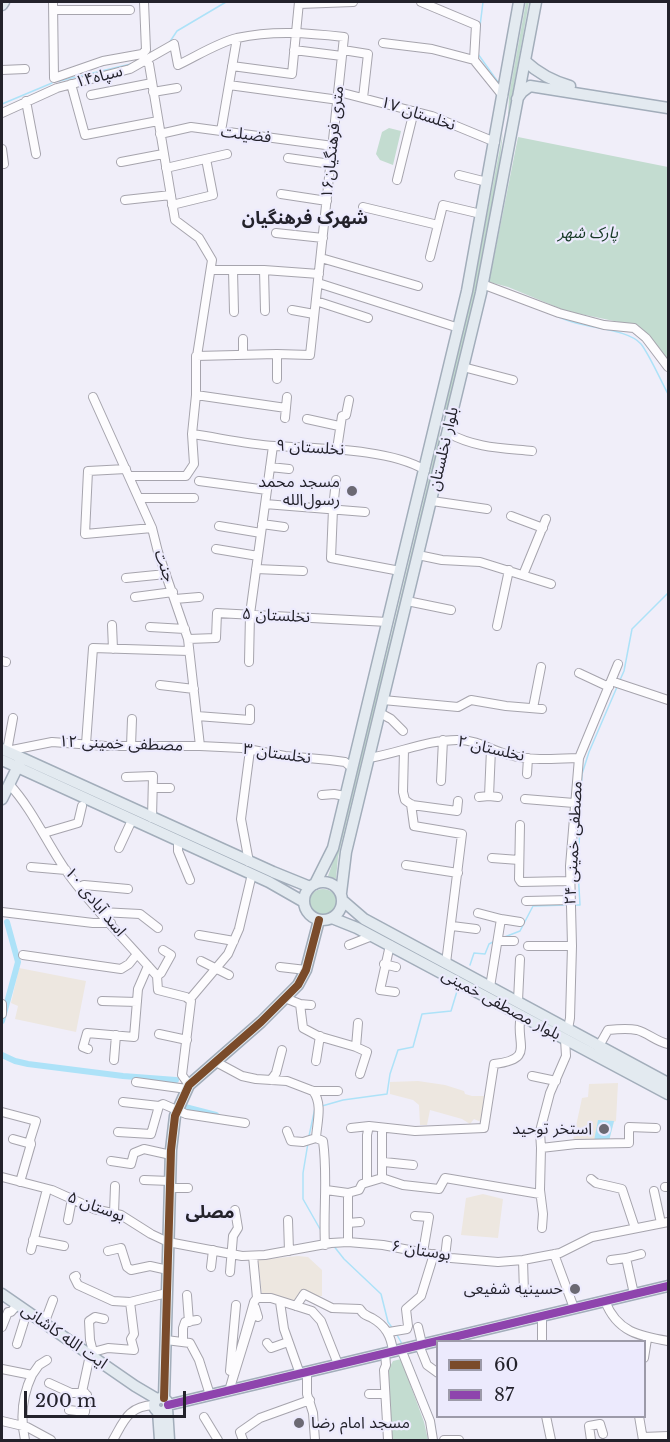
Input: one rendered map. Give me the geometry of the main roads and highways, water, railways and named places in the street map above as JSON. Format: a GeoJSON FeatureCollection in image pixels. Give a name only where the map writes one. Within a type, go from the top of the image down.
{"type":"FeatureCollection","features":[{"type":"Feature","properties":{"kind":"main road","name":"بلوار نخلستان"},"geometry":{"type":"LineString","coordinates":[[313,885],[333,848],[459,328],[488,182],[519,2]]}},
{"type":"Feature","properties":{"kind":"main road","name":"بلوار نخلستان"},"geometry":{"type":"LineString","coordinates":[[342,896],[344,866],[482,284],[536,2]]}},
{"type":"Feature","properties":{"kind":"main road"},"geometry":{"type":"LineString","coordinates":[[525,61],[538,74],[555,82],[628,101]]}},
{"type":"Feature","properties":{"kind":"main road"},"geometry":{"type":"LineString","coordinates":[[516,101],[530,86],[669,108]]}},
{"type":"Feature","properties":{"kind":"main road"},"geometry":{"type":"LineString","coordinates":[[436,425],[449,430]]}},
{"type":"Feature","properties":{"kind":"main road"},"geometry":{"type":"LineString","coordinates":[[3,753],[19,763],[120,809],[152,818],[249,862],[313,885],[327,882],[333,885],[342,896],[340,911],[332,918],[320,920],[309,914],[304,897],[313,885]]}},
{"type":"Feature","properties":{"kind":"main road"},"geometry":{"type":"LineString","coordinates":[[2,799],[19,763]]}},
{"type":"Feature","properties":{"kind":"main road"},"geometry":{"type":"LineString","coordinates":[[120,809],[132,820],[252,874],[304,903]]}},
{"type":"Feature","properties":{"kind":"main road"},"geometry":{"type":"LineString","coordinates":[[327,859],[334,868],[344,866]]}},
{"type":"Feature","properties":{"kind":"main road","name":"بلوار مصطفی خمینی"},"geometry":{"type":"LineString","coordinates":[[342,896],[364,919],[518,1001],[566,1034]]}},
{"type":"Feature","properties":{"kind":"main road","name":"بلوار مصطفی خمینی"},"geometry":{"type":"LineString","coordinates":[[332,918],[357,928],[521,1015],[668,1080]]}},
{"type":"Feature","properties":{"kind":"main road"},"geometry":{"type":"LineString","coordinates":[[160,1440],[171,1155],[177,1111],[188,1087],[297,985],[306,970],[320,920]]}},
{"type":"Feature","properties":{"kind":"main road","name":"بلوار مصطفی خمینی"},"geometry":{"type":"LineString","coordinates":[[603,1051],[669,1094]]}},
{"type":"Feature","properties":{"kind":"main road"},"geometry":{"type":"LineString","coordinates":[[440,1340],[669,1286]]}},
{"type":"Feature","properties":{"kind":"main road","name":"ایت الله کاشانی"},"geometry":{"type":"LineString","coordinates":[[2,1294],[92,1354],[161,1404]]}},
{"type":"Feature","properties":{"kind":"main road"},"geometry":{"type":"LineString","coordinates":[[161,1404],[210,1395],[436,1341]]}},
{"type":"Feature","properties":{"kind":"main road"},"geometry":{"type":"LineString","coordinates":[[161,1404],[169,1440]]}},
{"type":"Feature","properties":{"kind":"water","name":"استخر توحید"},"geometry":{"type":"Polygon","coordinates":[[[598,1120],[614,1121],[609,1141],[594,1141],[598,1120]]]}},
{"type":"Feature","properties":{"kind":"waterway"},"geometry":{"type":"LineString","coordinates":[[169,43],[177,31],[226,2]]}},
{"type":"Feature","properties":{"kind":"waterway"},"geometry":{"type":"LineString","coordinates":[[479,34],[483,2]]}},
{"type":"Feature","properties":{"kind":"waterway"},"geometry":{"type":"LineString","coordinates":[[478,54],[498,82]]}},
{"type":"Feature","properties":{"kind":"waterway"},"geometry":{"type":"LineString","coordinates":[[59,81],[131,64]]}},
{"type":"Feature","properties":{"kind":"waterway"},"geometry":{"type":"LineString","coordinates":[[2,104],[52,83]]}},
{"type":"Feature","properties":{"kind":"waterway"},"geometry":{"type":"LineString","coordinates":[[557,316],[634,338],[644,348],[668,394]]}},
{"type":"Feature","properties":{"kind":"waterway"},"geometry":{"type":"LineString","coordinates":[[620,680],[624,671],[632,629],[668,593]]}},
{"type":"Feature","properties":{"kind":"waterway"},"geometry":{"type":"LineString","coordinates":[[575,905],[580,905],[578,871],[582,774],[617,687]]}},
{"type":"Feature","properties":{"kind":"waterway"},"geometry":{"type":"LineString","coordinates":[[502,938],[520,931],[533,906],[567,905]]}},
{"type":"Feature","properties":{"kind":"waterway"},"geometry":{"type":"LineString","coordinates":[[2,1021],[18,962],[7,922]]}},
{"type":"Feature","properties":{"kind":"waterway"},"geometry":{"type":"LineString","coordinates":[[470,965],[474,953],[485,954],[489,944],[495,941]]}},
{"type":"Feature","properties":{"kind":"waterway"},"geometry":{"type":"LineString","coordinates":[[322,1106],[343,1100],[387,1094],[390,1074],[398,1050],[413,1047],[422,1014],[451,1011],[458,988]]}},
{"type":"Feature","properties":{"kind":"waterway"},"geometry":{"type":"LineString","coordinates":[[2,1055],[28,1064],[176,1080]]}},
{"type":"Feature","properties":{"kind":"waterway"},"geometry":{"type":"LineString","coordinates":[[185,1107],[216,1115]]}},
{"type":"Feature","properties":{"kind":"waterway"},"geometry":{"type":"LineString","coordinates":[[309,1136],[315,1108]]}},
{"type":"Feature","properties":{"kind":"waterway"},"geometry":{"type":"LineString","coordinates":[[308,1143],[303,1173],[303,1199],[320,1229]]}},
{"type":"Feature","properties":{"kind":"waterway"},"geometry":{"type":"LineString","coordinates":[[333,1245],[344,1259],[381,1294],[388,1322],[393,1329]]}},
{"type":"Feature","properties":{"kind":"waterway"},"geometry":{"type":"LineString","coordinates":[[396,1333],[402,1344]]}},
{"type":"Feature","properties":{"kind":"waterway"},"geometry":{"type":"LineString","coordinates":[[407,1354],[431,1413]]}},
{"type":"Feature","properties":{"kind":"waterway"},"geometry":{"type":"LineString","coordinates":[[434,1421],[436,1434]]}},
{"type":"Feature","properties":{"kind":"place","name":"مسجد محمد رسول‌الله"},"geometry":{"type":"Point","coordinates":[352,491]}},
{"type":"Feature","properties":{"kind":"place","name":"استخر توحید"},"geometry":{"type":"Point","coordinates":[604,1129]}},
{"type":"Feature","properties":{"kind":"place","name":"حسینیه شفیعی"},"geometry":{"type":"Point","coordinates":[575,1289]}},
{"type":"Feature","properties":{"kind":"place","name":"مسجد امام رضا"},"geometry":{"type":"Point","coordinates":[299,1423]}},
{"type":"Feature","properties":{"kind":"district","name":"شهرک فرهنگیان"},"geometry":{"type":"Point","coordinates":[305,219]}},
{"type":"Feature","properties":{"kind":"district","name":"مصلی"},"geometry":{"type":"Point","coordinates":[210,1213]}},
{"type":"Feature","properties":{"kind":"park label","name":"پارک شهر"},"geometry":{"type":"Point","coordinates":[588,233]}}]}
